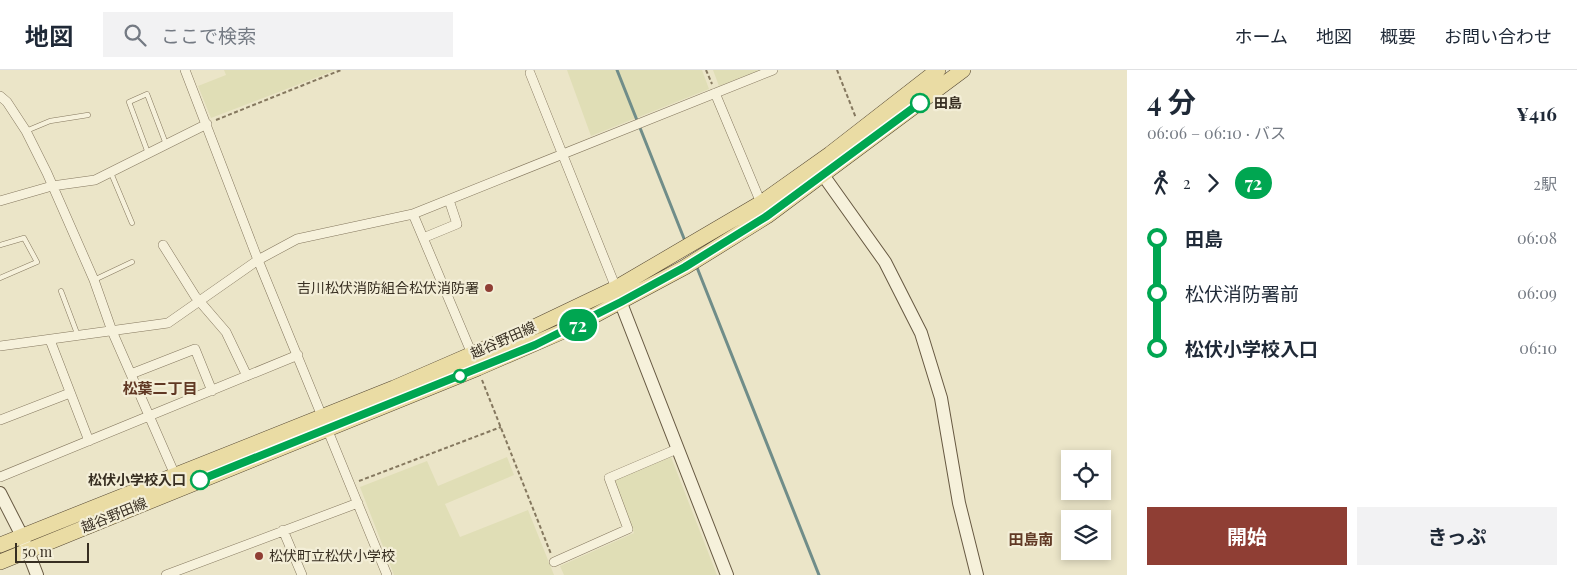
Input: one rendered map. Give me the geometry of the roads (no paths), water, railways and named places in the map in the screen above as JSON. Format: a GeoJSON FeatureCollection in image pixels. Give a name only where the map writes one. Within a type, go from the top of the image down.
{"type":"FeatureCollection","features":[{"type":"Feature","properties":{"kind":"main road","name":"越谷野田線"},"geometry":{"type":"LineString","coordinates":[[0,562],[325,422],[475,361],[535,345],[618,295],[676,255],[761,203],[938,70]]}},
{"type":"Feature","properties":{"kind":"main road","name":"越谷野田線"},"geometry":{"type":"LineString","coordinates":[[618,295],[739,234],[823,175],[963,70]]}},
{"type":"Feature","properties":{"kind":"main road","name":"越谷野田線"},"geometry":{"type":"LineString","coordinates":[[0,545],[175,475],[325,422]]}},
{"type":"Feature","properties":{"kind":"street"},"geometry":{"type":"LineString","coordinates":[[185,70],[258,260],[387,575]]}},
{"type":"Feature","properties":{"kind":"street"},"geometry":{"type":"LineString","coordinates":[[0,346],[168,323],[258,260],[297,240],[413,214],[773,70]]}},
{"type":"Feature","properties":{"kind":"street"},"geometry":{"type":"LineString","coordinates":[[530,73],[727,575]]}},
{"type":"Feature","properties":{"kind":"street"},"geometry":{"type":"LineString","coordinates":[[715,93],[761,203]]}},
{"type":"Feature","properties":{"kind":"street"},"geometry":{"type":"LineString","coordinates":[[0,96],[8,102],[26,131],[52,186],[94,280],[112,331],[175,475]]}},
{"type":"Feature","properties":{"kind":"street"},"geometry":{"type":"LineString","coordinates":[[0,201],[52,186],[95,180],[207,124]]}},
{"type":"Feature","properties":{"kind":"street"},"geometry":{"type":"LineString","coordinates":[[823,175],[885,262],[920,333],[941,398],[959,504],[977,575]]}},
{"type":"Feature","properties":{"kind":"street"},"geometry":{"type":"LineString","coordinates":[[423,238],[457,224],[449,200]]}},
{"type":"Feature","properties":{"kind":"street"},"geometry":{"type":"LineString","coordinates":[[413,214],[475,361]]}},
{"type":"Feature","properties":{"kind":"street"},"geometry":{"type":"LineString","coordinates":[[163,244],[200,302],[226,332],[247,376]]}},
{"type":"Feature","properties":{"kind":"street"},"geometry":{"type":"LineString","coordinates":[[50,340],[89,441]]}},
{"type":"Feature","properties":{"kind":"street"},"geometry":{"type":"LineString","coordinates":[[131,374],[195,349],[212,391]]}},
{"type":"Feature","properties":{"kind":"street"},"geometry":{"type":"LineString","coordinates":[[0,477],[298,356]]}},
{"type":"Feature","properties":{"kind":"street"},"geometry":{"type":"LineString","coordinates":[[0,420],[70,393]]}},
{"type":"Feature","properties":{"kind":"street"},"geometry":{"type":"LineString","coordinates":[[554,562],[628,530],[609,478],[678,449]]}},
{"type":"Feature","properties":{"kind":"street"},"geometry":{"type":"LineString","coordinates":[[0,493],[22,536],[37,575]]}},
{"type":"Feature","properties":{"kind":"street"},"geometry":{"type":"LineString","coordinates":[[166,575],[283,530],[358,504]]}},
{"type":"Feature","properties":{"kind":"street"},"geometry":{"type":"LineString","coordinates":[[283,530],[302,575]]}},
{"type":"Feature","properties":{"kind":"lane"},"geometry":{"type":"LineString","coordinates":[[148,154],[129,102],[147,94],[166,144]]}},
{"type":"Feature","properties":{"kind":"lane"},"geometry":{"type":"LineString","coordinates":[[26,131],[50,121],[88,115]]}},
{"type":"Feature","properties":{"kind":"lane"},"geometry":{"type":"LineString","coordinates":[[111,173],[132,223]]}},
{"type":"Feature","properties":{"kind":"lane"},"geometry":{"type":"LineString","coordinates":[[0,245],[24,238],[37,262],[0,278]]}},
{"type":"Feature","properties":{"kind":"lane"},"geometry":{"type":"LineString","coordinates":[[94,280],[132,262]]}},
{"type":"Feature","properties":{"kind":"lane"},"geometry":{"type":"LineString","coordinates":[[61,291],[78,336]]}},
{"type":"Feature","properties":{"kind":"waterway"},"geometry":{"type":"LineString","coordinates":[[617,70],[685,241]]}},
{"type":"Feature","properties":{"kind":"waterway"},"geometry":{"type":"LineString","coordinates":[[696,265],[819,575]]}},
{"type":"Feature","properties":{"kind":"place","name":"田島"},"geometry":{"type":"Point","coordinates":[920,103]}},
{"type":"Feature","properties":{"kind":"place","name":"吉川松伏消防組合松伏消防署"},"geometry":{"type":"Point","coordinates":[489,288]}},
{"type":"Feature","properties":{"kind":"place","name":"松伏小学校入口"},"geometry":{"type":"Point","coordinates":[200,480]}},
{"type":"Feature","properties":{"kind":"place","name":"松伏町立松伏小学校"},"geometry":{"type":"Point","coordinates":[259,556]}},
{"type":"Feature","properties":{"kind":"district","name":"松葉二丁目"},"geometry":{"type":"Point","coordinates":[160,389]}},
{"type":"Feature","properties":{"kind":"district","name":"田島南"},"geometry":{"type":"Point","coordinates":[1031,540]}}]}
